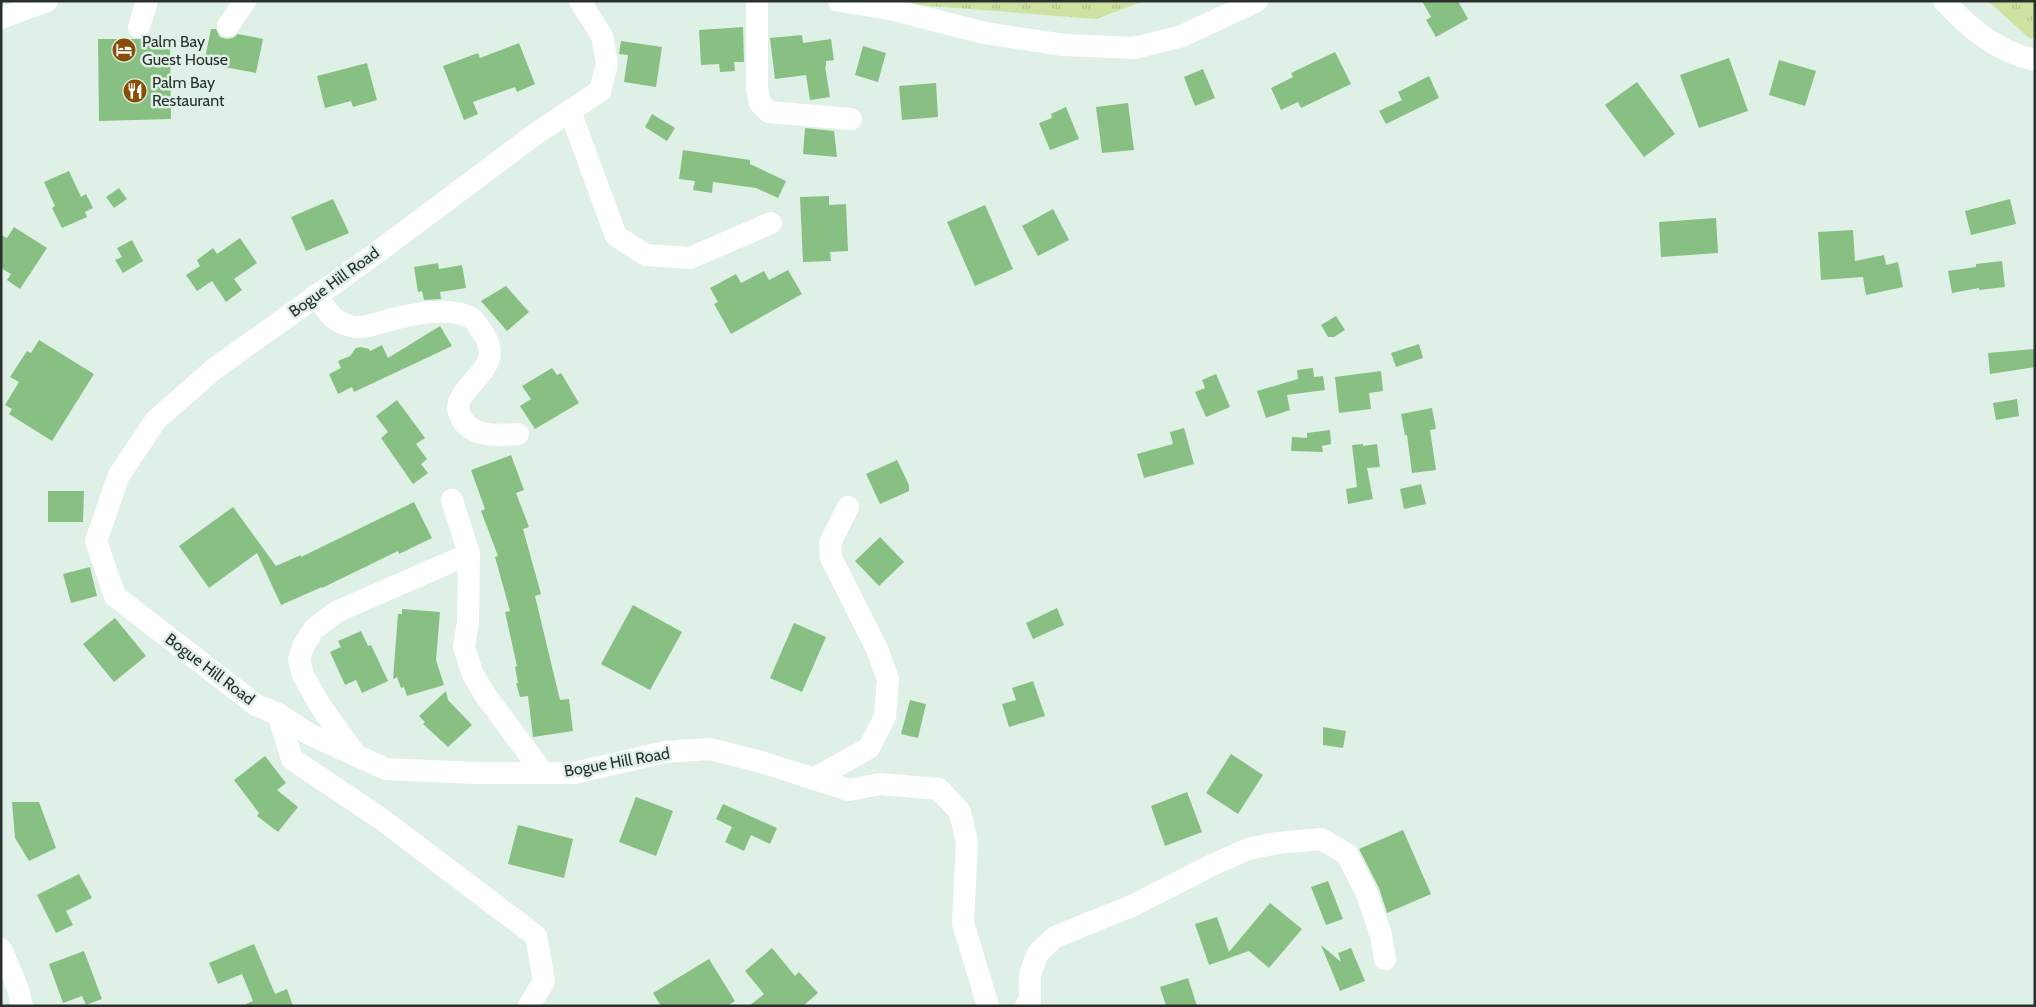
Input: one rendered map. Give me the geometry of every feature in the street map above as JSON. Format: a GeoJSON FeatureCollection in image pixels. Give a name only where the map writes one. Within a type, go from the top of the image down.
{"type":"FeatureCollection","features":[{"type":"Feature","properties":{"kind":"street"},"geometry":{"type":"LineString","coordinates":[[1,18],[47,1]]}},
{"type":"Feature","properties":{"kind":"street"},"geometry":{"type":"LineString","coordinates":[[139,27],[146,1]]}},
{"type":"Feature","properties":{"kind":"street"},"geometry":{"type":"LineString","coordinates":[[228,26],[245,1]]}},
{"type":"Feature","properties":{"kind":"street","name":"Bogue Hill Road"},"geometry":{"type":"LineString","coordinates":[[580,1],[602,36],[607,64],[600,91],[534,136],[214,369],[156,420],[119,475],[96,541],[115,596],[256,705],[278,714],[309,734],[386,769],[476,773],[574,773],[665,752],[710,749],[758,760],[849,790],[880,784],[939,789],[960,812],[967,842],[963,923],[988,1006]]}},
{"type":"Feature","properties":{"kind":"street"},"geometry":{"type":"LineString","coordinates":[[757,1],[757,88],[760,102],[769,112],[851,119]]}},
{"type":"Feature","properties":{"kind":"street"},"geometry":{"type":"LineString","coordinates":[[840,1],[890,9],[985,33],[1064,45],[1134,48],[1182,36],[1257,1]]}},
{"type":"Feature","properties":{"kind":"street"},"geometry":{"type":"LineString","coordinates":[[1944,1],[1959,18],[1994,45],[2021,57],[2035,60]]}},
{"type":"Feature","properties":{"kind":"street"},"geometry":{"type":"LineString","coordinates":[[570,111],[616,236],[646,255],[690,258],[771,223]]}},
{"type":"Feature","properties":{"kind":"street"},"geometry":{"type":"LineString","coordinates":[[316,296],[337,321],[359,328],[420,314],[450,312],[472,318],[489,346],[489,357],[480,376],[466,390],[459,402],[459,413],[464,423],[473,430],[492,435],[518,434]]}},
{"type":"Feature","properties":{"kind":"street"},"geometry":{"type":"LineString","coordinates":[[452,500],[469,554],[468,622],[464,647],[473,675],[486,696],[543,773]]}},
{"type":"Feature","properties":{"kind":"street"},"geometry":{"type":"LineString","coordinates":[[813,779],[870,748],[885,717],[888,679],[863,619],[831,558],[830,543],[848,507]]}},
{"type":"Feature","properties":{"kind":"street"},"geometry":{"type":"LineString","coordinates":[[356,755],[319,704],[303,675],[300,659],[304,646],[314,628],[336,612],[469,554]]}},
{"type":"Feature","properties":{"kind":"street"},"geometry":{"type":"LineString","coordinates":[[278,714],[292,759],[380,818],[536,936],[544,981],[530,1006]]}},
{"type":"Feature","properties":{"kind":"street"},"geometry":{"type":"LineString","coordinates":[[1026,1006],[1030,1002],[1030,974],[1038,953],[1055,937],[1134,905],[1210,866],[1240,853],[1277,843],[1321,839],[1347,854],[1367,894],[1381,935],[1385,959]]}},
{"type":"Feature","properties":{"kind":"street"},"geometry":{"type":"LineString","coordinates":[[1,949],[18,989],[22,1006]]}},
{"type":"Feature","properties":{"kind":"green space"},"geometry":{"type":"Polygon","coordinates":[[[867,1],[1144,1],[1096,19],[867,1]]]}},
{"type":"Feature","properties":{"kind":"green space"},"geometry":{"type":"Polygon","coordinates":[[[1988,1],[2035,1],[2035,38],[2029,38],[1988,1]]]}},
{"type":"Feature","properties":{"kind":"building"},"geometry":{"type":"Polygon","coordinates":[[[1422,1],[1458,1],[1468,19],[1436,37],[1426,20],[1431,17],[1422,1]]]}},
{"type":"Feature","properties":{"kind":"building"},"geometry":{"type":"Polygon","coordinates":[[[743,27],[744,62],[734,62],[735,71],[720,72],[719,64],[701,65],[699,30],[743,27]]]}},
{"type":"Feature","properties":{"kind":"building"},"geometry":{"type":"Polygon","coordinates":[[[211,29],[216,29],[220,37],[227,39],[233,38],[238,34],[263,39],[256,73],[204,63],[211,29]]]}},
{"type":"Feature","properties":{"kind":"building"},"geometry":{"type":"Polygon","coordinates":[[[802,35],[803,43],[831,39],[834,60],[826,61],[825,66],[830,97],[810,100],[806,75],[775,79],[770,38],[802,35]]]}},
{"type":"Feature","properties":{"kind":"building","name":"Palm Bay Restaurant"},"geometry":{"type":"Polygon","coordinates":[[[98,39],[149,39],[149,42],[170,42],[171,119],[99,121],[98,39]]]}},
{"type":"Feature","properties":{"kind":"building"},"geometry":{"type":"Polygon","coordinates":[[[621,41],[662,47],[656,87],[624,82],[628,55],[619,54],[621,41]]]}},
{"type":"Feature","properties":{"kind":"building"},"geometry":{"type":"Polygon","coordinates":[[[519,43],[535,84],[517,92],[515,87],[473,102],[478,114],[464,120],[443,66],[478,53],[480,58],[519,43]]]}},
{"type":"Feature","properties":{"kind":"building"},"geometry":{"type":"Polygon","coordinates":[[[863,46],[886,53],[878,82],[855,75],[863,46]]]}},
{"type":"Feature","properties":{"kind":"building"},"geometry":{"type":"Polygon","coordinates":[[[1335,52],[1351,84],[1301,108],[1298,102],[1281,110],[1271,88],[1293,77],[1291,73],[1335,52]]]}},
{"type":"Feature","properties":{"kind":"building"},"geometry":{"type":"Polygon","coordinates":[[[1729,58],[1748,111],[1699,128],[1680,75],[1729,58]]]}},
{"type":"Feature","properties":{"kind":"building"},"geometry":{"type":"Polygon","coordinates":[[[1779,60],[1816,71],[1805,106],[1769,95],[1779,60]]]}},
{"type":"Feature","properties":{"kind":"building"},"geometry":{"type":"Polygon","coordinates":[[[367,63],[377,100],[353,107],[351,101],[325,108],[317,76],[367,63]]]}},
{"type":"Feature","properties":{"kind":"building"},"geometry":{"type":"Polygon","coordinates":[[[1203,69],[1215,98],[1195,106],[1184,77],[1203,69]]]}},
{"type":"Feature","properties":{"kind":"building"},"geometry":{"type":"Polygon","coordinates":[[[1429,76],[1439,98],[1386,124],[1379,111],[1402,100],[1398,92],[1429,76]]]}},
{"type":"Feature","properties":{"kind":"building"},"geometry":{"type":"Polygon","coordinates":[[[1637,82],[1675,134],[1644,157],[1605,105],[1637,82]]]}},
{"type":"Feature","properties":{"kind":"building"},"geometry":{"type":"Polygon","coordinates":[[[936,83],[938,117],[902,120],[899,86],[936,83]]]}},
{"type":"Feature","properties":{"kind":"building"},"geometry":{"type":"Polygon","coordinates":[[[1128,103],[1134,150],[1102,153],[1096,107],[1128,103]]]}},
{"type":"Feature","properties":{"kind":"building"},"geometry":{"type":"Polygon","coordinates":[[[1066,107],[1079,139],[1050,150],[1039,123],[1052,118],[1051,114],[1066,107]]]}},
{"type":"Feature","properties":{"kind":"building"},"geometry":{"type":"Polygon","coordinates":[[[652,114],[675,128],[667,141],[645,127],[652,114]]]}},
{"type":"Feature","properties":{"kind":"building"},"geometry":{"type":"Polygon","coordinates":[[[805,128],[834,131],[837,157],[803,154],[805,128]]]}},
{"type":"Feature","properties":{"kind":"building"},"geometry":{"type":"Polygon","coordinates":[[[683,150],[750,160],[750,164],[786,181],[778,198],[756,188],[713,182],[712,193],[693,190],[695,181],[679,179],[683,150]]]}},
{"type":"Feature","properties":{"kind":"building"},"geometry":{"type":"Polygon","coordinates":[[[69,171],[81,197],[86,194],[93,208],[85,212],[87,217],[62,228],[52,208],[55,206],[44,182],[69,171]]]}},
{"type":"Feature","properties":{"kind":"building"},"geometry":{"type":"Polygon","coordinates":[[[119,188],[127,199],[114,208],[106,197],[119,188]]]}},
{"type":"Feature","properties":{"kind":"building"},"geometry":{"type":"Polygon","coordinates":[[[829,196],[829,205],[846,204],[848,251],[830,252],[831,261],[803,262],[800,197],[829,196]]]}},
{"type":"Feature","properties":{"kind":"building"},"geometry":{"type":"Polygon","coordinates":[[[333,199],[349,233],[306,251],[291,217],[333,199]]]}},
{"type":"Feature","properties":{"kind":"building"},"geometry":{"type":"Polygon","coordinates":[[[2010,199],[2016,224],[1971,235],[1965,211],[2010,199]]]}},
{"type":"Feature","properties":{"kind":"building"},"geometry":{"type":"Polygon","coordinates":[[[985,205],[1013,269],[975,286],[947,222],[985,205]]]}},
{"type":"Feature","properties":{"kind":"building"},"geometry":{"type":"Polygon","coordinates":[[[1053,209],[1069,240],[1038,256],[1022,226],[1053,209]]]}},
{"type":"Feature","properties":{"kind":"building"},"geometry":{"type":"Polygon","coordinates":[[[1716,218],[1718,253],[1661,257],[1659,222],[1716,218]]]}},
{"type":"Feature","properties":{"kind":"building"},"geometry":{"type":"Polygon","coordinates":[[[14,227],[47,248],[20,289],[7,280],[11,274],[1,268],[1,235],[7,238],[14,227]]]}},
{"type":"Feature","properties":{"kind":"building"},"geometry":{"type":"Polygon","coordinates":[[[1853,230],[1855,261],[1884,255],[1886,265],[1898,262],[1903,287],[1866,295],[1863,277],[1821,280],[1818,232],[1853,230]]]}},
{"type":"Feature","properties":{"kind":"building"},"geometry":{"type":"Polygon","coordinates":[[[240,238],[257,263],[234,279],[242,290],[226,302],[212,281],[197,291],[186,275],[200,266],[197,260],[213,248],[217,254],[240,238]]]}},
{"type":"Feature","properties":{"kind":"building"},"geometry":{"type":"Polygon","coordinates":[[[132,240],[143,261],[123,273],[115,260],[122,257],[117,248],[132,240]]]}},
{"type":"Feature","properties":{"kind":"building"},"geometry":{"type":"Polygon","coordinates":[[[2002,261],[2005,287],[1979,290],[1979,288],[1952,293],[1948,271],[1976,267],[1976,264],[2002,261]]]}},
{"type":"Feature","properties":{"kind":"building"},"geometry":{"type":"Polygon","coordinates":[[[438,263],[439,269],[462,265],[466,288],[440,292],[441,299],[424,300],[422,291],[418,292],[414,267],[438,263]]]}},
{"type":"Feature","properties":{"kind":"building"},"geometry":{"type":"Polygon","coordinates":[[[788,270],[802,294],[731,334],[714,304],[718,302],[710,288],[736,274],[741,283],[764,271],[769,280],[788,270]]]}},
{"type":"Feature","properties":{"kind":"building"},"geometry":{"type":"Polygon","coordinates":[[[506,286],[529,312],[507,331],[481,301],[506,286]]]}},
{"type":"Feature","properties":{"kind":"building"},"geometry":{"type":"Polygon","coordinates":[[[1336,316],[1345,330],[1334,337],[1328,337],[1321,325],[1336,316]]]}},
{"type":"Feature","properties":{"kind":"building"},"geometry":{"type":"Polygon","coordinates":[[[440,326],[452,346],[354,392],[352,387],[338,394],[329,374],[341,368],[338,361],[350,356],[356,348],[361,347],[370,351],[382,345],[388,358],[440,326]]]}},
{"type":"Feature","properties":{"kind":"building"},"geometry":{"type":"Polygon","coordinates":[[[39,340],[94,374],[52,441],[9,414],[12,409],[5,405],[19,382],[10,377],[27,351],[31,353],[39,340]]]}},
{"type":"Feature","properties":{"kind":"building"},"geometry":{"type":"Polygon","coordinates":[[[1419,344],[1423,358],[1396,367],[1391,353],[1419,344]]]}},
{"type":"Feature","properties":{"kind":"building"},"geometry":{"type":"Polygon","coordinates":[[[2035,349],[2035,367],[1990,374],[1988,353],[2035,349]]]}},
{"type":"Feature","properties":{"kind":"building"},"geometry":{"type":"Polygon","coordinates":[[[552,368],[557,375],[561,373],[579,403],[535,429],[520,406],[531,399],[522,386],[552,368]]]}},
{"type":"Feature","properties":{"kind":"building"},"geometry":{"type":"Polygon","coordinates":[[[1313,368],[1314,377],[1323,376],[1325,390],[1287,395],[1290,410],[1266,418],[1257,391],[1298,379],[1297,370],[1313,368]]]}},
{"type":"Feature","properties":{"kind":"building"},"geometry":{"type":"Polygon","coordinates":[[[1381,371],[1383,391],[1369,393],[1371,409],[1339,413],[1335,377],[1381,371]]]}},
{"type":"Feature","properties":{"kind":"building"},"geometry":{"type":"Polygon","coordinates":[[[1216,374],[1230,407],[1206,417],[1195,392],[1205,388],[1202,380],[1216,374]]]}},
{"type":"Feature","properties":{"kind":"building"},"geometry":{"type":"Polygon","coordinates":[[[2017,399],[2019,416],[1996,420],[1993,403],[2017,399]]]}},
{"type":"Feature","properties":{"kind":"building"},"geometry":{"type":"Polygon","coordinates":[[[397,400],[425,438],[416,444],[427,459],[421,464],[428,473],[413,484],[381,438],[388,432],[376,416],[397,400]]]}},
{"type":"Feature","properties":{"kind":"building"},"geometry":{"type":"Polygon","coordinates":[[[1432,408],[1436,429],[1430,430],[1436,470],[1412,473],[1407,435],[1405,435],[1401,414],[1432,408]]]}},
{"type":"Feature","properties":{"kind":"building"},"geometry":{"type":"Polygon","coordinates":[[[1184,428],[1194,464],[1144,478],[1137,454],[1173,444],[1170,432],[1184,428]]]}},
{"type":"Feature","properties":{"kind":"building"},"geometry":{"type":"Polygon","coordinates":[[[1330,430],[1331,444],[1322,446],[1323,452],[1291,451],[1292,437],[1307,438],[1307,433],[1330,430]]]}},
{"type":"Feature","properties":{"kind":"building"},"geometry":{"type":"Polygon","coordinates":[[[1363,444],[1363,446],[1377,444],[1380,467],[1367,468],[1373,499],[1348,504],[1346,489],[1357,487],[1352,445],[1363,444]]]}},
{"type":"Feature","properties":{"kind":"building"},"geometry":{"type":"Polygon","coordinates":[[[511,455],[524,490],[516,493],[529,527],[523,529],[541,594],[535,596],[560,700],[569,699],[573,731],[533,737],[528,696],[520,697],[516,683],[518,683],[515,667],[517,666],[505,612],[510,611],[495,557],[498,556],[481,511],[485,509],[471,470],[511,455]]]}},
{"type":"Feature","properties":{"kind":"building"},"geometry":{"type":"Polygon","coordinates":[[[897,460],[909,485],[909,491],[880,504],[866,474],[897,460]]]}},
{"type":"Feature","properties":{"kind":"building"},"geometry":{"type":"Polygon","coordinates":[[[1421,484],[1426,504],[1404,509],[1400,489],[1421,484]]]}},
{"type":"Feature","properties":{"kind":"building"},"geometry":{"type":"Polygon","coordinates":[[[48,491],[84,491],[83,522],[48,522],[48,491]]]}},
{"type":"Feature","properties":{"kind":"building"},"geometry":{"type":"Polygon","coordinates":[[[414,502],[432,538],[399,554],[398,551],[322,588],[281,605],[257,553],[209,588],[179,546],[233,507],[276,566],[301,555],[301,557],[414,502]]]}},
{"type":"Feature","properties":{"kind":"building"},"geometry":{"type":"Polygon","coordinates":[[[880,537],[904,562],[879,586],[855,561],[880,537]]]}},
{"type":"Feature","properties":{"kind":"building"},"geometry":{"type":"Polygon","coordinates":[[[90,567],[97,596],[71,603],[63,574],[90,567]]]}},
{"type":"Feature","properties":{"kind":"building"},"geometry":{"type":"Polygon","coordinates":[[[633,605],[682,632],[650,690],[601,664],[633,605]]]}},
{"type":"Feature","properties":{"kind":"building"},"geometry":{"type":"Polygon","coordinates":[[[1057,608],[1064,625],[1033,639],[1026,623],[1057,608]]]}},
{"type":"Feature","properties":{"kind":"building"},"geometry":{"type":"Polygon","coordinates":[[[402,609],[440,612],[436,660],[444,685],[407,696],[404,687],[401,688],[397,677],[393,679],[398,614],[402,614],[402,609]]]}},
{"type":"Feature","properties":{"kind":"building"},"geometry":{"type":"Polygon","coordinates":[[[115,618],[146,656],[114,682],[83,644],[115,618]]]}},
{"type":"Feature","properties":{"kind":"building"},"geometry":{"type":"Polygon","coordinates":[[[794,623],[826,637],[802,692],[770,678],[794,623]]]}},
{"type":"Feature","properties":{"kind":"building"},"geometry":{"type":"Polygon","coordinates":[[[361,631],[368,646],[371,645],[388,681],[362,693],[356,680],[345,685],[330,652],[341,647],[338,641],[361,631]]]}},
{"type":"Feature","properties":{"kind":"building"},"geometry":{"type":"Polygon","coordinates":[[[1033,681],[1045,716],[1009,727],[1002,704],[1016,700],[1012,688],[1033,681]]]}},
{"type":"Feature","properties":{"kind":"building"},"geometry":{"type":"Polygon","coordinates":[[[446,691],[448,700],[472,725],[448,747],[423,724],[425,722],[419,716],[446,691]]]}},
{"type":"Feature","properties":{"kind":"building"},"geometry":{"type":"Polygon","coordinates":[[[910,700],[926,704],[918,738],[901,734],[910,700]]]}},
{"type":"Feature","properties":{"kind":"building"},"geometry":{"type":"Polygon","coordinates":[[[1323,727],[1346,731],[1343,748],[1323,745],[1323,727]]]}},
{"type":"Feature","properties":{"kind":"building"},"geometry":{"type":"Polygon","coordinates":[[[1231,754],[1263,775],[1238,814],[1206,793],[1231,754]]]}},
{"type":"Feature","properties":{"kind":"building"},"geometry":{"type":"Polygon","coordinates":[[[265,756],[286,783],[277,790],[298,807],[278,832],[257,816],[259,813],[234,780],[265,756]]]}},
{"type":"Feature","properties":{"kind":"building"},"geometry":{"type":"Polygon","coordinates":[[[1187,792],[1202,832],[1165,846],[1151,806],[1187,792]]]}},
{"type":"Feature","properties":{"kind":"building"},"geometry":{"type":"Polygon","coordinates":[[[636,797],[673,811],[656,856],[619,842],[636,797]]]}},
{"type":"Feature","properties":{"kind":"building"},"geometry":{"type":"Polygon","coordinates":[[[12,802],[39,802],[56,848],[29,861],[15,838],[12,802]]]}},
{"type":"Feature","properties":{"kind":"building"},"geometry":{"type":"Polygon","coordinates":[[[723,804],[777,828],[770,844],[751,835],[744,851],[725,842],[732,827],[716,819],[723,804]]]}},
{"type":"Feature","properties":{"kind":"building"},"geometry":{"type":"Polygon","coordinates":[[[518,825],[573,839],[564,878],[508,864],[518,825]]]}},
{"type":"Feature","properties":{"kind":"building"},"geometry":{"type":"Polygon","coordinates":[[[1403,830],[1431,894],[1387,913],[1379,888],[1359,849],[1403,830]]]}},
{"type":"Feature","properties":{"kind":"building"},"geometry":{"type":"Polygon","coordinates":[[[79,874],[92,898],[66,911],[73,925],[56,933],[37,895],[79,874]]]}},
{"type":"Feature","properties":{"kind":"building"},"geometry":{"type":"Polygon","coordinates":[[[1328,881],[1343,919],[1326,925],[1311,887],[1328,881]]]}},
{"type":"Feature","properties":{"kind":"building"},"geometry":{"type":"Polygon","coordinates":[[[1270,903],[1302,929],[1269,968],[1249,951],[1209,965],[1195,924],[1217,917],[1229,952],[1270,903]]]}},
{"type":"Feature","properties":{"kind":"building"},"geometry":{"type":"Polygon","coordinates":[[[254,944],[275,994],[287,989],[293,1006],[247,1006],[246,1004],[253,1001],[242,974],[218,984],[209,963],[254,944]]]}},
{"type":"Feature","properties":{"kind":"building"},"geometry":{"type":"Polygon","coordinates":[[[1321,945],[1341,962],[1338,953],[1351,948],[1365,981],[1340,991],[1321,945]]]}},
{"type":"Feature","properties":{"kind":"building"},"geometry":{"type":"Polygon","coordinates":[[[772,948],[795,976],[799,972],[818,993],[803,1006],[749,1006],[764,994],[745,971],[772,948]]]}},
{"type":"Feature","properties":{"kind":"building"},"geometry":{"type":"Polygon","coordinates":[[[84,951],[102,999],[86,1005],[82,996],[63,1003],[49,964],[84,951]]]}},
{"type":"Feature","properties":{"kind":"building"},"geometry":{"type":"Polygon","coordinates":[[[709,959],[735,1001],[727,1006],[661,1006],[653,993],[709,959]]]}},
{"type":"Feature","properties":{"kind":"building"},"geometry":{"type":"Polygon","coordinates":[[[1188,978],[1197,1006],[1166,1006],[1160,987],[1188,978]]]}},
{"type":"Feature","properties":{"kind":"place","name":"Palm Bay Guest House"},"geometry":{"type":"Point","coordinates":[124,50]}},
{"type":"Feature","properties":{"kind":"place","name":"Palm Bay Restaurant"},"geometry":{"type":"Point","coordinates":[135,91]}}]}
